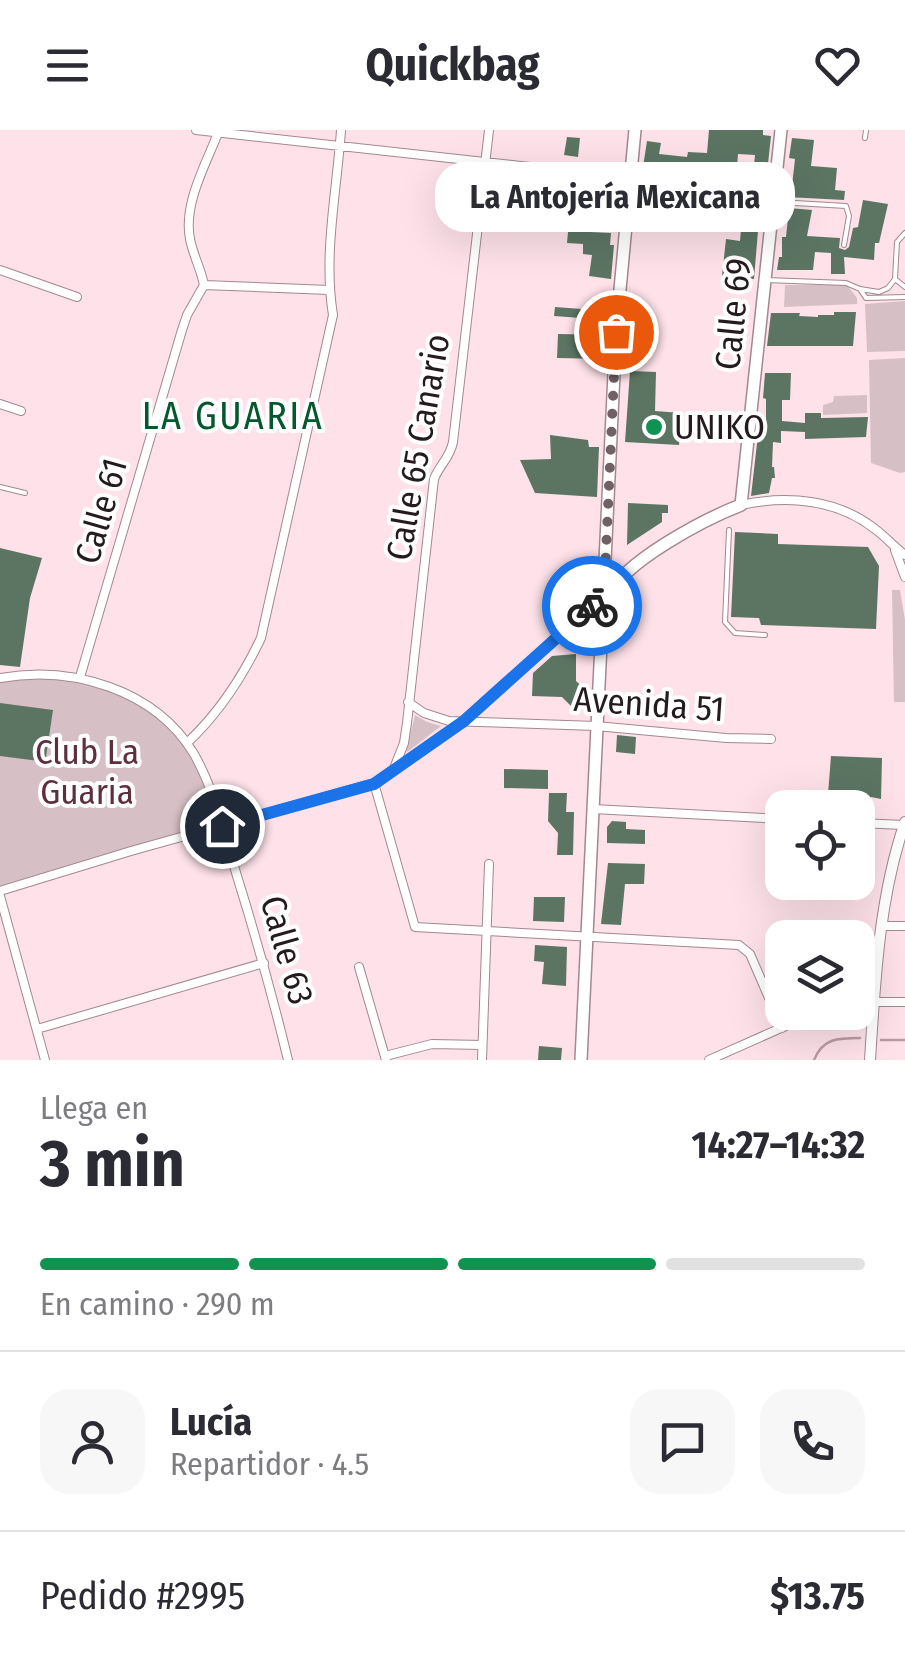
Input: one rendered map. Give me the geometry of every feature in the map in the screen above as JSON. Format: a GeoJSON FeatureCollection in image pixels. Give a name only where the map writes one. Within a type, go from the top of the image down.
{"type":"FeatureCollection","features":[{"type":"Feature","properties":{"kind":"main road"},"geometry":{"type":"LineString","coordinates":[[581,1060],[616,332],[635,130]]}},
{"type":"Feature","properties":{"kind":"main road","name":"Calle 69"},"geometry":{"type":"LineString","coordinates":[[741,505],[781,130]]}},
{"type":"Feature","properties":{"kind":"main road"},"geometry":{"type":"LineString","coordinates":[[606,558],[614,573],[622,574],[685,531],[741,505]]}},
{"type":"Feature","properties":{"kind":"main road"},"geometry":{"type":"LineString","coordinates":[[602,612],[614,584],[629,570]]}},
{"type":"Feature","properties":{"kind":"street"},"geometry":{"type":"LineString","coordinates":[[196,130],[774,196]]}},
{"type":"Feature","properties":{"kind":"street"},"geometry":{"type":"LineString","coordinates":[[0,678],[31,674],[80,677],[116,689],[154,712],[187,743],[206,725],[242,676],[261,638],[333,315],[330,254],[342,130]]}},
{"type":"Feature","properties":{"kind":"street","name":"Calle 65 Canario"},"geometry":{"type":"LineString","coordinates":[[393,771],[405,735],[434,479],[451,455],[453,442],[489,130]]}},
{"type":"Feature","properties":{"kind":"street"},"geometry":{"type":"LineString","coordinates":[[218,132],[193,199],[190,221],[190,239],[204,285],[329,290]]}},
{"type":"Feature","properties":{"kind":"street"},"geometry":{"type":"LineString","coordinates":[[0,270],[78,297]]}},
{"type":"Feature","properties":{"kind":"street","name":"Calle 61"},"geometry":{"type":"LineString","coordinates":[[80,677],[182,330],[204,285]]}},
{"type":"Feature","properties":{"kind":"street"},"geometry":{"type":"LineString","coordinates":[[0,404],[21,411]]}},
{"type":"Feature","properties":{"kind":"street"},"geometry":{"type":"LineString","coordinates":[[741,505],[782,499],[828,505],[874,528],[905,554]]}},
{"type":"Feature","properties":{"kind":"street"},"geometry":{"type":"LineString","coordinates":[[893,546],[905,577]]}},
{"type":"Feature","properties":{"kind":"street"},"geometry":{"type":"LineString","coordinates":[[45,1060],[0,893],[374,784],[464,721],[604,596]]}},
{"type":"Feature","properties":{"kind":"street","name":"Avenida 51"},"geometry":{"type":"LineString","coordinates":[[408,702],[436,718],[464,721],[771,738]]}},
{"type":"Feature","properties":{"kind":"street","name":"Calle 63"},"geometry":{"type":"LineString","coordinates":[[187,743],[222,826],[264,963],[288,1060]]}},
{"type":"Feature","properties":{"kind":"street"},"geometry":{"type":"LineString","coordinates":[[374,784],[413,924],[418,928],[739,945],[750,954],[765,989]]}},
{"type":"Feature","properties":{"kind":"street"},"geometry":{"type":"LineString","coordinates":[[593,809],[765,818]]}},
{"type":"Feature","properties":{"kind":"street"},"geometry":{"type":"LineString","coordinates":[[875,823],[904,824],[881,926],[875,997],[905,1002]]}},
{"type":"Feature","properties":{"kind":"street"},"geometry":{"type":"LineString","coordinates":[[482,1060],[490,864]]}},
{"type":"Feature","properties":{"kind":"street"},"geometry":{"type":"LineString","coordinates":[[881,926],[905,926]]}},
{"type":"Feature","properties":{"kind":"street"},"geometry":{"type":"LineString","coordinates":[[37,1029],[264,963]]}},
{"type":"Feature","properties":{"kind":"street"},"geometry":{"type":"LineString","coordinates":[[359,968],[385,1058],[432,1044],[482,1045]]}},
{"type":"Feature","properties":{"kind":"street"},"geometry":{"type":"LineString","coordinates":[[708,1060],[777,1030]]}},
{"type":"Feature","properties":{"kind":"street"},"geometry":{"type":"LineString","coordinates":[[870,1060],[872,1030]]}},
{"type":"Feature","properties":{"kind":"lane"},"geometry":{"type":"LineString","coordinates":[[865,138],[866,130]]}},
{"type":"Feature","properties":{"kind":"lane"},"geometry":{"type":"LineString","coordinates":[[774,196],[846,206],[849,216],[844,246]]}},
{"type":"Feature","properties":{"kind":"lane"},"geometry":{"type":"LineString","coordinates":[[764,280],[846,282],[879,292],[895,279],[897,242],[905,233]]}},
{"type":"Feature","properties":{"kind":"lane"},"geometry":{"type":"LineString","coordinates":[[895,279],[905,288]]}},
{"type":"Feature","properties":{"kind":"lane"},"geometry":{"type":"LineString","coordinates":[[860,288],[866,298],[905,297]]}},
{"type":"Feature","properties":{"kind":"lane"},"geometry":{"type":"LineString","coordinates":[[0,486],[25,493]]}},
{"type":"Feature","properties":{"kind":"lane"},"geometry":{"type":"LineString","coordinates":[[729,530],[725,622],[734,633],[765,635]]}},
{"type":"Feature","properties":{"kind":"green space"},"geometry":{"type":"Polygon","coordinates":[[[785,285],[847,285],[857,304],[784,307],[785,285]]]}},
{"type":"Feature","properties":{"kind":"green space"},"geometry":{"type":"Polygon","coordinates":[[[905,301],[905,351],[867,352],[865,304],[905,301]]]}},
{"type":"Feature","properties":{"kind":"green space"},"geometry":{"type":"Polygon","coordinates":[[[905,358],[905,472],[900,473],[871,463],[869,360],[905,358]]]}},
{"type":"Feature","properties":{"kind":"green space"},"geometry":{"type":"Polygon","coordinates":[[[867,395],[867,413],[823,415],[823,405],[833,402],[834,396],[867,395]]]}},
{"type":"Feature","properties":{"kind":"green space"},"geometry":{"type":"Polygon","coordinates":[[[892,590],[900,590],[905,620],[905,702],[894,702],[892,590]]]}},
{"type":"Feature","properties":{"kind":"green space","name":"Club La Guaria"},"geometry":{"type":"Polygon","coordinates":[[[67,676],[133,698],[171,727],[196,759],[222,825],[0,891],[0,678],[67,676]]]}},
{"type":"Feature","properties":{"kind":"green space"},"geometry":{"type":"Polygon","coordinates":[[[415,715],[441,726],[406,753],[415,715]]]}},
{"type":"Feature","properties":{"kind":"building"},"geometry":{"type":"Polygon","coordinates":[[[709,130],[763,130],[763,135],[771,136],[766,182],[741,180],[741,174],[753,175],[755,155],[738,154],[736,179],[643,167],[647,141],[661,143],[659,154],[687,157],[688,152],[707,153],[709,130]]]}},
{"type":"Feature","properties":{"kind":"building"},"geometry":{"type":"Polygon","coordinates":[[[567,137],[580,138],[578,157],[564,155],[567,137]]]}},
{"type":"Feature","properties":{"kind":"building"},"geometry":{"type":"Polygon","coordinates":[[[792,138],[814,140],[811,166],[837,168],[835,190],[845,191],[844,200],[787,197],[795,159],[789,158],[792,138]]]}},
{"type":"Feature","properties":{"kind":"building"},"geometry":{"type":"Polygon","coordinates":[[[599,182],[618,184],[613,218],[594,215],[599,182]]]}},
{"type":"Feature","properties":{"kind":"building"},"geometry":{"type":"Polygon","coordinates":[[[863,200],[888,204],[879,243],[875,243],[874,260],[844,257],[845,274],[831,274],[831,253],[815,252],[813,270],[777,270],[789,208],[812,210],[807,236],[840,238],[839,248],[845,250],[853,228],[858,227],[863,200]]]}},
{"type":"Feature","properties":{"kind":"building"},"geometry":{"type":"Polygon","coordinates":[[[636,214],[664,217],[664,225],[636,221],[636,214]]]}},
{"type":"Feature","properties":{"kind":"building"},"geometry":{"type":"Polygon","coordinates":[[[563,216],[590,216],[590,232],[611,233],[611,279],[589,276],[592,255],[583,254],[583,244],[567,243],[563,216]]]}},
{"type":"Feature","properties":{"kind":"building"},"geometry":{"type":"Polygon","coordinates":[[[742,218],[759,219],[754,279],[722,276],[726,239],[740,241],[742,218]]]}},
{"type":"Feature","properties":{"kind":"building"},"geometry":{"type":"Polygon","coordinates":[[[555,307],[609,311],[608,320],[554,316],[555,307]]]}},
{"type":"Feature","properties":{"kind":"building"},"geometry":{"type":"Polygon","coordinates":[[[856,312],[853,346],[767,346],[771,313],[818,317],[856,312]]]}},
{"type":"Feature","properties":{"kind":"building"},"geometry":{"type":"Polygon","coordinates":[[[558,334],[606,335],[605,359],[557,358],[558,334]]]}},
{"type":"Feature","properties":{"kind":"building","name":"UNIKO"},"geometry":{"type":"Polygon","coordinates":[[[630,371],[656,372],[655,411],[681,413],[679,445],[625,442],[630,371]]]}},
{"type":"Feature","properties":{"kind":"building"},"geometry":{"type":"Polygon","coordinates":[[[765,373],[791,373],[790,400],[782,400],[782,421],[805,423],[805,413],[821,413],[821,418],[868,417],[866,437],[805,439],[805,432],[781,431],[781,443],[773,442],[775,478],[769,493],[751,496],[759,426],[766,427],[765,373]]]}},
{"type":"Feature","properties":{"kind":"building"},"geometry":{"type":"Polygon","coordinates":[[[550,435],[588,440],[589,447],[599,447],[597,497],[535,493],[520,460],[551,459],[550,435]]]}},
{"type":"Feature","properties":{"kind":"building"},"geometry":{"type":"Polygon","coordinates":[[[628,503],[668,505],[668,513],[662,513],[662,522],[627,545],[628,503]]]}},
{"type":"Feature","properties":{"kind":"building"},"geometry":{"type":"Polygon","coordinates":[[[735,532],[778,534],[778,544],[868,547],[879,566],[876,629],[761,625],[759,618],[731,617],[735,532]]]}},
{"type":"Feature","properties":{"kind":"building"},"geometry":{"type":"Polygon","coordinates":[[[0,548],[42,558],[30,598],[20,667],[0,665],[0,548]]]}},
{"type":"Feature","properties":{"kind":"building"},"geometry":{"type":"Polygon","coordinates":[[[576,654],[576,681],[587,691],[572,707],[562,697],[532,696],[533,673],[552,656],[576,654]]]}},
{"type":"Feature","properties":{"kind":"building"},"geometry":{"type":"Polygon","coordinates":[[[618,696],[637,697],[636,715],[617,714],[618,696]]]}},
{"type":"Feature","properties":{"kind":"building"},"geometry":{"type":"Polygon","coordinates":[[[0,703],[53,710],[46,757],[39,756],[39,761],[0,756],[0,703]]]}},
{"type":"Feature","properties":{"kind":"building"},"geometry":{"type":"Polygon","coordinates":[[[617,735],[636,737],[635,754],[616,752],[617,735]]]}},
{"type":"Feature","properties":{"kind":"building"},"geometry":{"type":"Polygon","coordinates":[[[831,756],[882,758],[881,799],[875,798],[875,790],[828,790],[831,756]]]}},
{"type":"Feature","properties":{"kind":"building"},"geometry":{"type":"Polygon","coordinates":[[[504,769],[548,770],[548,789],[504,788],[504,769]]]}},
{"type":"Feature","properties":{"kind":"building"},"geometry":{"type":"Polygon","coordinates":[[[549,793],[567,793],[566,812],[574,812],[573,855],[557,855],[558,833],[548,821],[549,793]]]}},
{"type":"Feature","properties":{"kind":"building"},"geometry":{"type":"Polygon","coordinates":[[[612,821],[626,822],[626,829],[645,830],[645,844],[607,843],[607,827],[612,821]]]}},
{"type":"Feature","properties":{"kind":"building"},"geometry":{"type":"Polygon","coordinates":[[[608,863],[645,864],[644,884],[625,884],[621,925],[601,924],[608,863]]]}},
{"type":"Feature","properties":{"kind":"building"},"geometry":{"type":"Polygon","coordinates":[[[534,897],[565,897],[564,922],[533,921],[534,897]]]}},
{"type":"Feature","properties":{"kind":"building"},"geometry":{"type":"Polygon","coordinates":[[[535,945],[567,947],[566,986],[542,984],[544,962],[534,961],[535,945]]]}},
{"type":"Feature","properties":{"kind":"building"},"geometry":{"type":"Polygon","coordinates":[[[539,1046],[562,1048],[561,1060],[538,1060],[539,1046]]]}},
{"type":"Feature","properties":{"kind":"waterway"},"geometry":{"type":"LineString","coordinates":[[814,1060],[822,1047],[832,1041],[860,1038]]}},
{"type":"Feature","properties":{"kind":"waterway"},"geometry":{"type":"LineString","coordinates":[[881,1040],[905,1040]]}},
{"type":"Feature","properties":{"kind":"way so far"},"geometry":{"type":"LineString","coordinates":[[592,606],[604,596],[616,332]]}},
{"type":"Feature","properties":{"kind":"place","name":"La Antojería Mexicana"},"geometry":{"type":"Point","coordinates":[616,332]}},
{"type":"Feature","properties":{"kind":"place","name":"UNIKO"},"geometry":{"type":"Point","coordinates":[654,427]}},
{"type":"Feature","properties":{"kind":"district","name":"LA GUARIA"},"geometry":{"type":"Point","coordinates":[233,416]}},
{"type":"Feature","properties":{"kind":"route"},"geometry":{"type":"LineString","coordinates":[[222,826],[374,784],[464,721],[592,606]]}}]}
